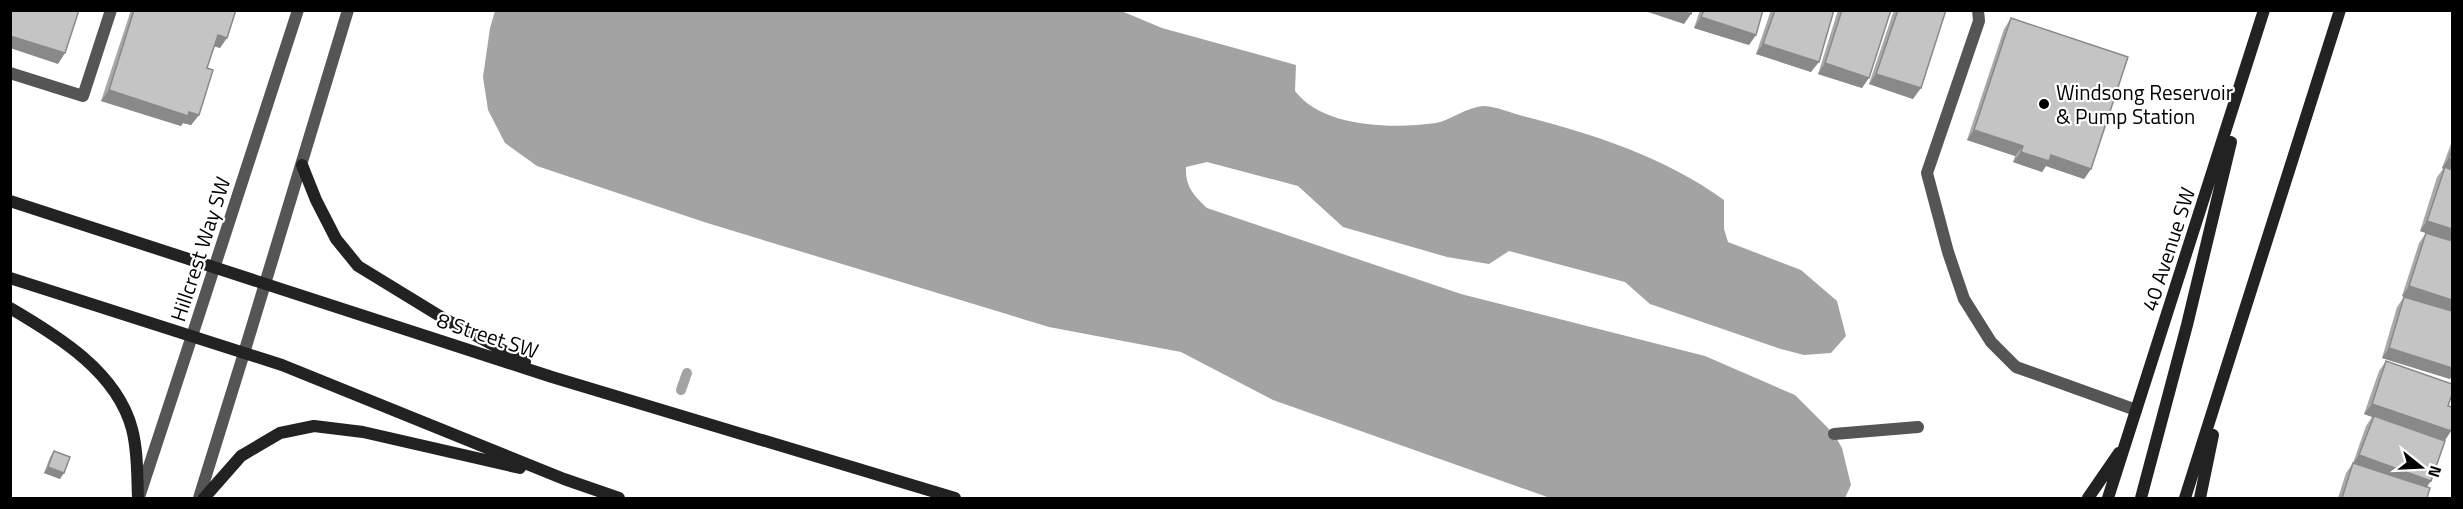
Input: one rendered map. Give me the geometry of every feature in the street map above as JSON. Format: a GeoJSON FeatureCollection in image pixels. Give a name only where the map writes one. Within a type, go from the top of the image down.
{"type":"FeatureCollection","features":[{"type":"Feature","properties":{"kind":"main road","name":"40 Avenue SW"},"geometry":{"type":"LineString","coordinates":[[2108,498],[2264,10]]}},
{"type":"Feature","properties":{"kind":"main road"},"geometry":{"type":"LineString","coordinates":[[2185,498],[2340,10]]}},
{"type":"Feature","properties":{"kind":"main road"},"geometry":{"type":"LineString","coordinates":[[2141,498],[2190,313],[2252,51]]}},
{"type":"Feature","properties":{"kind":"main road"},"geometry":{"type":"LineString","coordinates":[[302,165],[316,200],[336,239],[358,266],[443,318],[552,377]]}},
{"type":"Feature","properties":{"kind":"main road","name":"8 Street SW"},"geometry":{"type":"LineString","coordinates":[[10,201],[267,282],[552,377],[955,498]]}},
{"type":"Feature","properties":{"kind":"main road"},"geometry":{"type":"LineString","coordinates":[[10,278],[282,365],[564,479],[619,498]]}},
{"type":"Feature","properties":{"kind":"main road"},"geometry":{"type":"LineString","coordinates":[[10,308],[76,351],[104,379],[123,406],[132,428],[137,454],[138,498]]}},
{"type":"Feature","properties":{"kind":"main road"},"geometry":{"type":"LineString","coordinates":[[2200,498],[2225,378]]}},
{"type":"Feature","properties":{"kind":"main road"},"geometry":{"type":"LineString","coordinates":[[204,498],[241,456],[280,434],[314,426],[363,432],[426,444],[564,479]]}},
{"type":"Feature","properties":{"kind":"main road"},"geometry":{"type":"LineString","coordinates":[[2088,498],[2127,439]]}},
{"type":"Feature","properties":{"kind":"street"},"geometry":{"type":"LineString","coordinates":[[10,73],[83,96],[111,10]]}},
{"type":"Feature","properties":{"kind":"street","name":"Hillcrest Way SW"},"geometry":{"type":"LineString","coordinates":[[138,498],[298,10]]}},
{"type":"Feature","properties":{"kind":"street"},"geometry":{"type":"LineString","coordinates":[[199,498],[267,282],[348,10]]}},
{"type":"Feature","properties":{"kind":"street"},"geometry":{"type":"LineString","coordinates":[[1978,10],[1979,21],[1927,173],[1948,252],[1964,299],[1991,342],[2016,367],[2136,410]]}},
{"type":"Feature","properties":{"kind":"street"},"geometry":{"type":"LineString","coordinates":[[1834,434],[1918,427]]}},
{"type":"Feature","properties":{"kind":"shaded area"},"geometry":{"type":"Polygon","coordinates":[[[1119,10],[1162,28],[1296,65],[1295,91],[1307,103],[1341,119],[1380,125],[1419,125],[1436,123],[1477,107],[1493,107],[1602,139],[1653,159],[1678,171],[1724,200],[1724,229],[1728,242],[1801,270],[1837,301],[1846,336],[1831,353],[1804,355],[1781,349],[1650,304],[1625,282],[1509,251],[1489,264],[1447,257],[1343,227],[1298,186],[1207,162],[1186,167],[1191,190],[1207,208],[1461,294],[1705,356],[1795,395],[1834,434],[1842,448],[1851,485],[1845,498],[1550,498],[1273,400],[1181,352],[1049,327],[704,222],[537,166],[505,143],[488,110],[483,77],[490,28],[495,11],[1119,10]]]}},
{"type":"Feature","properties":{"kind":"building"},"geometry":{"type":"Polygon","coordinates":[[[10,10],[79,10],[65,53],[10,36],[10,10]]]}},
{"type":"Feature","properties":{"kind":"building"},"geometry":{"type":"Polygon","coordinates":[[[134,10],[236,10],[227,38],[218,35],[207,68],[213,70],[199,115],[189,112],[188,116],[109,90],[134,10]]]}},
{"type":"Feature","properties":{"kind":"building"},"geometry":{"type":"Polygon","coordinates":[[[1704,10],[1763,10],[1756,35],[1701,17],[1704,10]]]}},
{"type":"Feature","properties":{"kind":"building"},"geometry":{"type":"Polygon","coordinates":[[[1775,10],[1834,10],[1819,62],[1763,44],[1775,10]]]}},
{"type":"Feature","properties":{"kind":"building"},"geometry":{"type":"Polygon","coordinates":[[[1842,10],[1891,10],[1869,78],[1825,63],[1842,10]]]}},
{"type":"Feature","properties":{"kind":"building"},"geometry":{"type":"Polygon","coordinates":[[[1898,10],[1946,10],[1921,88],[1876,74],[1898,10]]]}},
{"type":"Feature","properties":{"kind":"building","name":"Windsong Reservoir & Pump Station"},"geometry":{"type":"Polygon","coordinates":[[[2011,18],[2128,57],[2091,169],[2051,155],[2049,161],[2021,152],[2023,146],[1974,130],[2011,18]]]}},
{"type":"Feature","properties":{"kind":"building"},"geometry":{"type":"Polygon","coordinates":[[[2445,167],[2452,170],[2452,229],[2427,221],[2445,167]]]}},
{"type":"Feature","properties":{"kind":"building"},"geometry":{"type":"Polygon","coordinates":[[[2426,233],[2452,241],[2452,300],[2409,286],[2426,233]]]}},
{"type":"Feature","properties":{"kind":"building"},"geometry":{"type":"Polygon","coordinates":[[[2404,297],[2452,311],[2452,368],[2389,348],[2404,297]]]}},
{"type":"Feature","properties":{"kind":"building"},"geometry":{"type":"Polygon","coordinates":[[[2386,361],[2452,384],[2448,406],[2452,407],[2451,431],[2372,404],[2386,361]]]}},
{"type":"Feature","properties":{"kind":"building"},"geometry":{"type":"Polygon","coordinates":[[[2374,416],[2445,441],[2431,481],[2359,455],[2374,416]]]}},
{"type":"Feature","properties":{"kind":"building"},"geometry":{"type":"Polygon","coordinates":[[[54,451],[70,457],[64,473],[48,467],[54,451]]]}},
{"type":"Feature","properties":{"kind":"building"},"geometry":{"type":"Polygon","coordinates":[[[2353,463],[2430,488],[2427,498],[2342,498],[2353,463]]]}},
{"type":"Feature","properties":{"kind":"waterway"},"geometry":{"type":"LineString","coordinates":[[681,390],[687,373]]}},
{"type":"Feature","properties":{"kind":"place","name":"Windsong Reservoir & Pump Station"},"geometry":{"type":"Point","coordinates":[2044,104]}}]}
